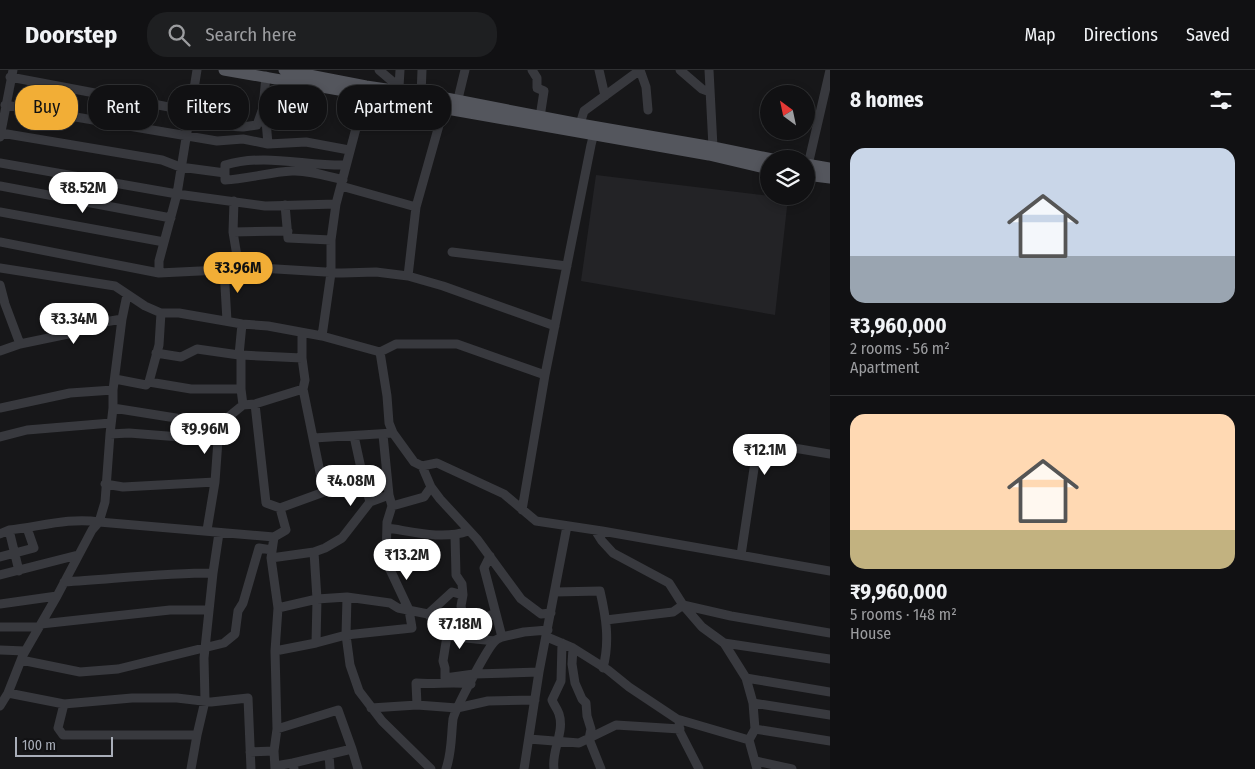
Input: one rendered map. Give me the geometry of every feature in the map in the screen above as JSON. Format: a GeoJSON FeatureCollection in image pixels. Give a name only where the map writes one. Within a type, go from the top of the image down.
{"type":"FeatureCollection","features":[{"type":"Feature","properties":{"kind":"main road"},"geometry":{"type":"LineString","coordinates":[[224,70],[337,90]]}},
{"type":"Feature","properties":{"kind":"main road"},"geometry":{"type":"LineString","coordinates":[[284,70],[361,85]]}},
{"type":"Feature","properties":{"kind":"main road"},"geometry":{"type":"LineString","coordinates":[[451,105],[540,117],[709,156],[758,161]]}},
{"type":"Feature","properties":{"kind":"main road"},"geometry":{"type":"LineString","coordinates":[[451,105],[587,128]]}},
{"type":"Feature","properties":{"kind":"main road"},"geometry":{"type":"LineString","coordinates":[[617,135],[714,147],[758,161]]}},
{"type":"Feature","properties":{"kind":"main road"},"geometry":{"type":"LineString","coordinates":[[815,168],[830,168]]}},
{"type":"Feature","properties":{"kind":"main road"},"geometry":{"type":"LineString","coordinates":[[815,171],[830,178]]}},
{"type":"Feature","properties":{"kind":"street"},"geometry":{"type":"LineString","coordinates":[[194,85],[197,70]]}},
{"type":"Feature","properties":{"kind":"street"},"geometry":{"type":"LineString","coordinates":[[379,70],[396,85]]}},
{"type":"Feature","properties":{"kind":"street"},"geometry":{"type":"LineString","coordinates":[[400,70],[400,85]]}},
{"type":"Feature","properties":{"kind":"street"},"geometry":{"type":"LineString","coordinates":[[421,85],[422,70]]}},
{"type":"Feature","properties":{"kind":"street"},"geometry":{"type":"LineString","coordinates":[[451,105],[465,70]]}},
{"type":"Feature","properties":{"kind":"street"},"geometry":{"type":"LineString","coordinates":[[532,70],[537,78],[537,88],[544,91],[540,117]]}},
{"type":"Feature","properties":{"kind":"street"},"geometry":{"type":"LineString","coordinates":[[598,70],[606,96]]}},
{"type":"Feature","properties":{"kind":"street"},"geometry":{"type":"LineString","coordinates":[[522,510],[545,375],[567,266],[587,128],[584,111],[640,70],[646,88],[648,110]]}},
{"type":"Feature","properties":{"kind":"street"},"geometry":{"type":"LineString","coordinates":[[680,70],[702,89],[710,92]]}},
{"type":"Feature","properties":{"kind":"street"},"geometry":{"type":"LineString","coordinates":[[709,70],[714,147]]}},
{"type":"Feature","properties":{"kind":"street"},"geometry":{"type":"LineString","coordinates":[[811,150],[830,70]]}},
{"type":"Feature","properties":{"kind":"street"},"geometry":{"type":"LineString","coordinates":[[0,137],[12,73],[168,106]]}},
{"type":"Feature","properties":{"kind":"street"},"geometry":{"type":"LineString","coordinates":[[258,123],[266,76]]}},
{"type":"Feature","properties":{"kind":"street"},"geometry":{"type":"LineString","coordinates":[[5,105],[91,118],[217,141],[243,139],[268,144],[306,142],[349,150]]}},
{"type":"Feature","properties":{"kind":"street"},"geometry":{"type":"LineString","coordinates":[[249,127],[257,126],[258,123],[266,121],[268,144]]}},
{"type":"Feature","properties":{"kind":"street"},"geometry":{"type":"LineString","coordinates":[[159,273],[159,261],[177,194],[187,130]]}},
{"type":"Feature","properties":{"kind":"street"},"geometry":{"type":"LineString","coordinates":[[322,336],[331,273],[331,240],[336,204],[355,130]]}},
{"type":"Feature","properties":{"kind":"street"},"geometry":{"type":"LineString","coordinates":[[408,276],[416,207],[442,130]]}},
{"type":"Feature","properties":{"kind":"street"},"geometry":{"type":"LineString","coordinates":[[1,133],[136,155],[162,160],[180,167],[245,179],[293,171],[319,174],[416,207]]}},
{"type":"Feature","properties":{"kind":"street"},"geometry":{"type":"LineString","coordinates":[[225,176],[225,165],[242,160],[266,159],[323,166],[346,165]]}},
{"type":"Feature","properties":{"kind":"street"},"geometry":{"type":"LineString","coordinates":[[0,163],[177,194],[265,206],[336,204]]}},
{"type":"Feature","properties":{"kind":"street"},"geometry":{"type":"LineString","coordinates":[[0,186],[171,218]]}},
{"type":"Feature","properties":{"kind":"street"},"geometry":{"type":"LineString","coordinates":[[234,201],[233,232],[239,268]]}},
{"type":"Feature","properties":{"kind":"street"},"geometry":{"type":"LineString","coordinates":[[285,205],[288,238],[331,240]]}},
{"type":"Feature","properties":{"kind":"street"},"geometry":{"type":"LineString","coordinates":[[0,212],[164,242]]}},
{"type":"Feature","properties":{"kind":"street"},"geometry":{"type":"LineString","coordinates":[[233,232],[288,231]]}},
{"type":"Feature","properties":{"kind":"street"},"geometry":{"type":"LineString","coordinates":[[0,242],[159,273],[239,268],[331,273],[376,272],[408,276],[443,286],[555,326]]}},
{"type":"Feature","properties":{"kind":"street"},"geometry":{"type":"LineString","coordinates":[[452,252],[567,266]]}},
{"type":"Feature","properties":{"kind":"street"},"geometry":{"type":"LineString","coordinates":[[0,268],[115,286],[145,306],[161,313],[179,313],[242,324],[268,326],[322,336],[380,352],[396,344],[457,344],[545,375]]}},
{"type":"Feature","properties":{"kind":"street"},"geometry":{"type":"LineString","coordinates":[[224,269],[226,321]]}},
{"type":"Feature","properties":{"kind":"street"},"geometry":{"type":"LineString","coordinates":[[0,288],[20,344]]}},
{"type":"Feature","properties":{"kind":"street"},"geometry":{"type":"LineString","coordinates":[[0,706],[8,693],[25,651],[92,530],[99,522],[105,502],[113,390],[127,295]]}},
{"type":"Feature","properties":{"kind":"street"},"geometry":{"type":"LineString","coordinates":[[149,382],[159,345],[161,313]]}},
{"type":"Feature","properties":{"kind":"street"},"geometry":{"type":"LineString","coordinates":[[0,351],[20,344],[68,334],[99,323],[122,319]]}},
{"type":"Feature","properties":{"kind":"street"},"geometry":{"type":"LineString","coordinates":[[242,324],[240,355],[243,405]]}},
{"type":"Feature","properties":{"kind":"street"},"geometry":{"type":"LineString","coordinates":[[255,404],[266,503],[280,508],[324,492],[304,389],[302,333]]}},
{"type":"Feature","properties":{"kind":"street"},"geometry":{"type":"LineString","coordinates":[[156,353],[182,357],[197,349],[240,355],[302,358]]}},
{"type":"Feature","properties":{"kind":"street"},"geometry":{"type":"LineString","coordinates":[[380,352],[387,396],[388,423],[414,462],[422,466],[437,464],[446,467],[504,494],[536,521],[830,570]]}},
{"type":"Feature","properties":{"kind":"street"},"geometry":{"type":"LineString","coordinates":[[116,379],[146,385],[149,382],[191,389],[241,388]]}},
{"type":"Feature","properties":{"kind":"street"},"geometry":{"type":"LineString","coordinates":[[216,427],[243,405],[255,404],[304,389]]}},
{"type":"Feature","properties":{"kind":"street"},"geometry":{"type":"LineString","coordinates":[[0,408],[70,393],[113,390]]}},
{"type":"Feature","properties":{"kind":"street"},"geometry":{"type":"LineString","coordinates":[[113,408],[182,419],[216,427]]}},
{"type":"Feature","properties":{"kind":"street"},"geometry":{"type":"LineString","coordinates":[[0,437],[27,430],[111,423]]}},
{"type":"Feature","properties":{"kind":"street"},"geometry":{"type":"LineString","coordinates":[[207,530],[215,482],[218,440],[216,427]]}},
{"type":"Feature","properties":{"kind":"street"},"geometry":{"type":"LineString","coordinates":[[110,434],[129,433],[218,440]]}},
{"type":"Feature","properties":{"kind":"street"},"geometry":{"type":"LineString","coordinates":[[314,438],[393,433]]}},
{"type":"Feature","properties":{"kind":"street"},"geometry":{"type":"LineString","coordinates":[[275,652],[346,635],[412,628],[409,610],[386,561],[387,522],[392,506],[389,495],[383,435]]}},
{"type":"Feature","properties":{"kind":"street"},"geometry":{"type":"LineString","coordinates":[[354,436],[370,502]]}},
{"type":"Feature","properties":{"kind":"street"},"geometry":{"type":"LineString","coordinates":[[741,555],[758,442],[830,454]]}},
{"type":"Feature","properties":{"kind":"street"},"geometry":{"type":"LineString","coordinates":[[422,466],[431,487],[490,556],[521,599],[541,614],[551,613]]}},
{"type":"Feature","properties":{"kind":"street"},"geometry":{"type":"LineString","coordinates":[[105,484],[123,487],[215,482]]}},
{"type":"Feature","properties":{"kind":"street"},"geometry":{"type":"LineString","coordinates":[[392,506],[424,497],[431,487]]}},
{"type":"Feature","properties":{"kind":"street"},"geometry":{"type":"LineString","coordinates":[[21,660],[80,672],[118,669],[224,643],[235,634],[238,611],[243,603],[258,548],[272,554],[314,552],[342,538],[370,502],[389,495]]}},
{"type":"Feature","properties":{"kind":"street"},"geometry":{"type":"LineString","coordinates":[[0,534],[9,530],[88,520],[274,537],[286,530],[280,508]]}},
{"type":"Feature","properties":{"kind":"street"},"geometry":{"type":"LineString","coordinates":[[524,769],[539,672],[568,526]]}},
{"type":"Feature","properties":{"kind":"street"},"geometry":{"type":"LineString","coordinates":[[0,556],[34,548],[28,528]]}},
{"type":"Feature","properties":{"kind":"street"},"geometry":{"type":"LineString","coordinates":[[388,528],[415,533],[454,536],[468,530]]}},
{"type":"Feature","properties":{"kind":"street"},"geometry":{"type":"LineString","coordinates":[[9,530],[19,571]]}},
{"type":"Feature","properties":{"kind":"street"},"geometry":{"type":"LineString","coordinates":[[595,530],[613,553],[669,583],[683,605],[702,627],[724,643],[746,678],[753,703],[755,729],[749,740],[756,765],[792,769]]}},
{"type":"Feature","properties":{"kind":"street"},"geometry":{"type":"LineString","coordinates":[[191,769],[205,701],[205,649],[212,573],[218,533]]}},
{"type":"Feature","properties":{"kind":"street"},"geometry":{"type":"LineString","coordinates":[[454,536],[456,575],[462,584],[461,606],[464,621],[490,616],[495,612]]}},
{"type":"Feature","properties":{"kind":"street"},"geometry":{"type":"LineString","coordinates":[[274,537],[272,554],[278,608],[275,652],[278,730],[274,751],[275,767],[294,766],[329,754],[352,749]]}},
{"type":"Feature","properties":{"kind":"street"},"geometry":{"type":"LineString","coordinates":[[314,552],[317,599],[316,643]]}},
{"type":"Feature","properties":{"kind":"street"},"geometry":{"type":"LineString","coordinates":[[0,575],[78,555]]}},
{"type":"Feature","properties":{"kind":"street"},"geometry":{"type":"LineString","coordinates":[[446,769],[452,743],[453,719],[457,708],[471,684],[474,674],[498,639],[495,612],[484,568],[490,556]]}},
{"type":"Feature","properties":{"kind":"street"},"geometry":{"type":"LineString","coordinates":[[64,582],[146,577],[174,573],[212,573]]}},
{"type":"Feature","properties":{"kind":"street"},"geometry":{"type":"LineString","coordinates":[[555,592],[600,591],[606,620],[607,652],[603,668]]}},
{"type":"Feature","properties":{"kind":"street"},"geometry":{"type":"LineString","coordinates":[[428,614],[452,592],[463,595]]}},
{"type":"Feature","properties":{"kind":"street"},"geometry":{"type":"LineString","coordinates":[[0,604],[57,596]]}},
{"type":"Feature","properties":{"kind":"street"},"geometry":{"type":"LineString","coordinates":[[347,597],[346,635],[350,665],[359,691],[371,708],[426,767]]}},
{"type":"Feature","properties":{"kind":"street"},"geometry":{"type":"LineString","coordinates":[[278,608],[317,599],[347,597],[390,603],[398,608],[428,614],[447,636],[498,639],[524,632],[547,633],[603,668],[679,724],[680,732],[699,769]]}},
{"type":"Feature","properties":{"kind":"street"},"geometry":{"type":"LineString","coordinates":[[606,620],[673,612],[683,605],[730,616],[830,633]]}},
{"type":"Feature","properties":{"kind":"street"},"geometry":{"type":"LineString","coordinates":[[0,627],[40,626],[170,610],[209,610]]}},
{"type":"Feature","properties":{"kind":"street"},"geometry":{"type":"LineString","coordinates":[[445,680],[443,662],[447,636]]}},
{"type":"Feature","properties":{"kind":"street"},"geometry":{"type":"LineString","coordinates":[[554,769],[553,760],[560,728],[560,715],[552,700],[561,681],[562,643]]}},
{"type":"Feature","properties":{"kind":"street"},"geometry":{"type":"LineString","coordinates":[[724,643],[830,659]]}},
{"type":"Feature","properties":{"kind":"street"},"geometry":{"type":"LineString","coordinates":[[573,648],[572,664],[575,683],[582,699],[586,703],[591,729],[590,739],[601,769]]}},
{"type":"Feature","properties":{"kind":"street"},"geometry":{"type":"LineString","coordinates":[[0,650],[25,651]]}},
{"type":"Feature","properties":{"kind":"street"},"geometry":{"type":"LineString","coordinates":[[417,705],[416,683],[430,684],[474,674],[539,672]]}},
{"type":"Feature","properties":{"kind":"street"},"geometry":{"type":"LineString","coordinates":[[746,678],[830,692]]}},
{"type":"Feature","properties":{"kind":"street"},"geometry":{"type":"LineString","coordinates":[[445,680],[471,684]]}},
{"type":"Feature","properties":{"kind":"street"},"geometry":{"type":"LineString","coordinates":[[8,693],[64,704],[132,698],[177,698],[211,702],[248,698],[251,769]]}},
{"type":"Feature","properties":{"kind":"street"},"geometry":{"type":"LineString","coordinates":[[371,708],[417,705],[457,708],[488,701],[535,700]]}},
{"type":"Feature","properties":{"kind":"street"},"geometry":{"type":"LineString","coordinates":[[753,703],[830,716]]}},
{"type":"Feature","properties":{"kind":"street"},"geometry":{"type":"LineString","coordinates":[[64,704],[58,728],[63,735],[197,735]]}},
{"type":"Feature","properties":{"kind":"street"},"geometry":{"type":"LineString","coordinates":[[278,730],[338,710],[358,769]]}},
{"type":"Feature","properties":{"kind":"street"},"geometry":{"type":"LineString","coordinates":[[529,739],[580,743],[616,725],[679,724],[749,740]]}},
{"type":"Feature","properties":{"kind":"street"},"geometry":{"type":"LineString","coordinates":[[755,729],[830,741]]}},
{"type":"Feature","properties":{"kind":"street"},"geometry":{"type":"LineString","coordinates":[[250,752],[274,751]]}},
{"type":"Feature","properties":{"kind":"street"},"geometry":{"type":"LineString","coordinates":[[329,754],[330,769]]}},
{"type":"Feature","properties":{"kind":"shaded area"},"geometry":{"type":"Polygon","coordinates":[[[596,175],[760,195],[760,205],[787,205],[775,315],[581,281],[596,175]]]}}]}
